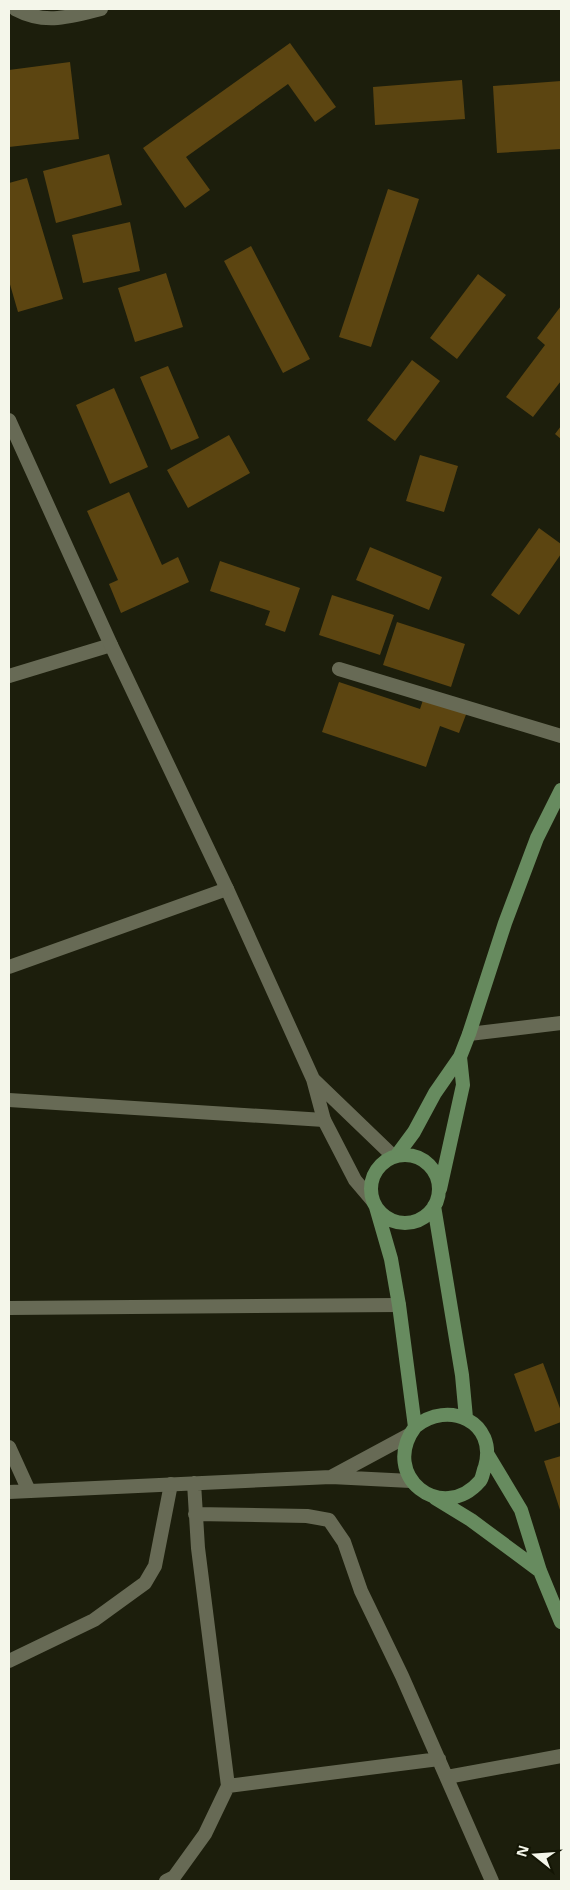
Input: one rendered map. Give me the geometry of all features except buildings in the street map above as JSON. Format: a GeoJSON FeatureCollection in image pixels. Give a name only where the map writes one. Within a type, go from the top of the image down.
{"type":"FeatureCollection","features":[{"type":"Feature","properties":{"kind":"main road"},"geometry":{"type":"LineString","coordinates":[[412,1431],[399,1305],[391,1259],[374,1203],[371,1182],[379,1166],[395,1155],[414,1132],[435,1093],[460,1057],[505,923],[537,838],[561,790]]}},
{"type":"Feature","properties":{"kind":"main road"},"geometry":{"type":"LineString","coordinates":[[374,1203],[383,1216],[393,1221],[405,1223],[416,1221],[427,1215],[436,1201],[463,1085],[460,1057]]}},
{"type":"Feature","properties":{"kind":"main road"},"geometry":{"type":"LineString","coordinates":[[395,1155],[414,1155],[429,1164],[438,1178],[436,1201],[462,1375],[466,1418]]}},
{"type":"Feature","properties":{"kind":"main road"},"geometry":{"type":"LineString","coordinates":[[435,1498],[461,1496],[481,1480],[488,1455],[487,1444],[475,1425],[466,1418],[444,1414],[434,1416],[424,1420],[412,1431],[404,1450],[405,1466],[411,1481],[421,1491],[471,1520],[540,1571]]}},
{"type":"Feature","properties":{"kind":"main road"},"geometry":{"type":"LineString","coordinates":[[488,1455],[521,1510],[540,1571],[561,1622]]}},
{"type":"Feature","properties":{"kind":"street"},"geometry":{"type":"LineString","coordinates":[[15,9],[28,16],[59,20],[101,9]]}},
{"type":"Feature","properties":{"kind":"street"},"geometry":{"type":"LineString","coordinates":[[9,420],[111,645],[227,889],[313,1079],[324,1120],[355,1180],[374,1203]]}},
{"type":"Feature","properties":{"kind":"street"},"geometry":{"type":"LineString","coordinates":[[9,676],[111,645]]}},
{"type":"Feature","properties":{"kind":"street"},"geometry":{"type":"LineString","coordinates":[[340,669],[561,736]]}},
{"type":"Feature","properties":{"kind":"street"},"geometry":{"type":"LineString","coordinates":[[9,967],[227,889]]}},
{"type":"Feature","properties":{"kind":"street"},"geometry":{"type":"LineString","coordinates":[[469,1034],[561,1023]]}},
{"type":"Feature","properties":{"kind":"street"},"geometry":{"type":"LineString","coordinates":[[313,1079],[395,1155]]}},
{"type":"Feature","properties":{"kind":"street"},"geometry":{"type":"LineString","coordinates":[[9,1100],[324,1120]]}},
{"type":"Feature","properties":{"kind":"street"},"geometry":{"type":"LineString","coordinates":[[9,1308],[399,1305]]}},
{"type":"Feature","properties":{"kind":"street"},"geometry":{"type":"LineString","coordinates":[[331,1477],[412,1431]]}},
{"type":"Feature","properties":{"kind":"street"},"geometry":{"type":"LineString","coordinates":[[9,1447],[28,1491]]}},
{"type":"Feature","properties":{"kind":"street"},"geometry":{"type":"LineString","coordinates":[[9,1492],[331,1477],[411,1481]]}},
{"type":"Feature","properties":{"kind":"street"},"geometry":{"type":"LineString","coordinates":[[166,1881],[174,1877],[205,1834],[228,1786],[198,1548],[194,1482]]}},
{"type":"Feature","properties":{"kind":"street"},"geometry":{"type":"LineString","coordinates":[[9,1661],[94,1620],[146,1583],[155,1566],[171,1484]]}},
{"type":"Feature","properties":{"kind":"street"},"geometry":{"type":"LineString","coordinates":[[195,1514],[306,1516],[330,1520],[344,1542],[361,1591],[402,1676],[492,1881]]}},
{"type":"Feature","properties":{"kind":"street"},"geometry":{"type":"LineString","coordinates":[[447,1776],[561,1756]]}},
{"type":"Feature","properties":{"kind":"street"},"geometry":{"type":"LineString","coordinates":[[228,1786],[439,1759]]}}]}
